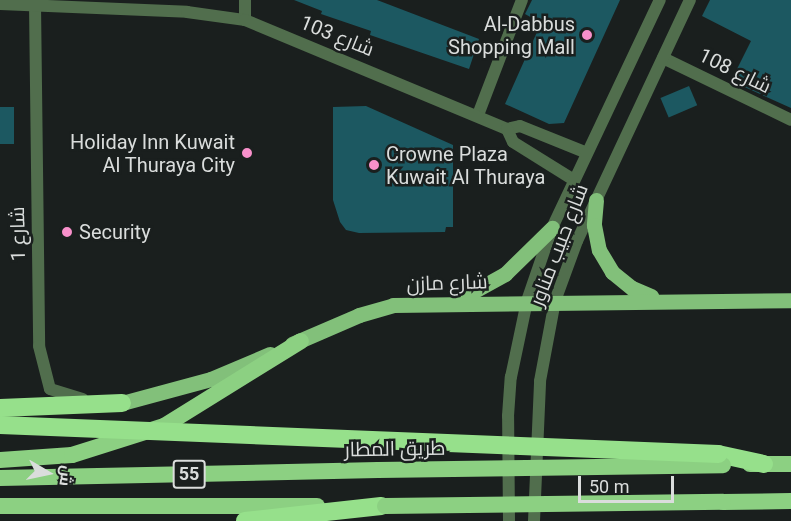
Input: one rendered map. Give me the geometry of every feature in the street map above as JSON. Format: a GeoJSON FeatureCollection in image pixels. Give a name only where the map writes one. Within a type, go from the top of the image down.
{"type":"FeatureCollection","features":[{"type":"Feature","properties":{"kind":"highway"},"geometry":{"type":"LineString","coordinates":[[0,460],[72,454],[164,426],[301,340]]}},
{"type":"Feature","properties":{"kind":"highway"},"geometry":{"type":"LineString","coordinates":[[0,408],[122,403]]}},
{"type":"Feature","properties":{"kind":"highway"},"geometry":{"type":"LineString","coordinates":[[0,425],[791,464]]}},
{"type":"Feature","properties":{"kind":"highway","name":"طريق المطار"},"geometry":{"type":"LineString","coordinates":[[0,478],[721,460]]}},
{"type":"Feature","properties":{"kind":"highway","name":"55"},"geometry":{"type":"LineString","coordinates":[[0,506],[383,506],[791,501]]}},
{"type":"Feature","properties":{"kind":"highway"},"geometry":{"type":"LineString","coordinates":[[245,521],[383,506]]}},
{"type":"Feature","properties":{"kind":"main road"},"geometry":{"type":"LineString","coordinates":[[596,200],[594,225],[599,250],[612,272],[632,288],[656,298],[681,299]]}},
{"type":"Feature","properties":{"kind":"main road"},"geometry":{"type":"LineString","coordinates":[[447,304],[506,274],[552,228]]}},
{"type":"Feature","properties":{"kind":"main road","name":"شارع مازن"},"geometry":{"type":"LineString","coordinates":[[122,403],[211,380],[359,315],[393,305],[681,299],[791,300]]}},
{"type":"Feature","properties":{"kind":"street"},"geometry":{"type":"LineString","coordinates":[[245,0],[245,20]]}},
{"type":"Feature","properties":{"kind":"street"},"geometry":{"type":"LineString","coordinates":[[478,114],[522,0]]}},
{"type":"Feature","properties":{"kind":"street","name":"شارع حبيب مناور"},"geometry":{"type":"LineString","coordinates":[[509,521],[508,416],[511,376],[528,301],[552,228],[660,0]]}},
{"type":"Feature","properties":{"kind":"street","name":"شارع حبيب مناور"},"geometry":{"type":"LineString","coordinates":[[534,521],[540,381],[555,301],[596,200],[690,0]]}},
{"type":"Feature","properties":{"kind":"street","name":"شارع 103"},"geometry":{"type":"LineString","coordinates":[[0,4],[187,12],[245,20],[478,114],[507,129],[513,142],[574,180]]}},
{"type":"Feature","properties":{"kind":"street","name":"شارع 1"},"geometry":{"type":"LineString","coordinates":[[35,4],[39,346],[45,376],[50,389],[67,397],[122,403]]}},
{"type":"Feature","properties":{"kind":"street","name":"شارع 108"},"geometry":{"type":"LineString","coordinates":[[663,58],[791,120]]}},
{"type":"Feature","properties":{"kind":"street","name":"شارع 103"},"geometry":{"type":"LineString","coordinates":[[507,129],[520,126],[587,153]]}},
{"type":"Feature","properties":{"kind":"building"},"geometry":{"type":"Polygon","coordinates":[[[294,0],[377,0],[479,39],[469,69],[370,35],[371,31],[321,14],[322,11],[294,0]]]}},
{"type":"Feature","properties":{"kind":"building"},"geometry":{"type":"Polygon","coordinates":[[[532,0],[620,0],[564,123],[549,124],[505,104],[541,23],[525,14],[532,0]]]}},
{"type":"Feature","properties":{"kind":"building"},"geometry":{"type":"Polygon","coordinates":[[[710,0],[791,0],[791,108],[731,81],[751,41],[702,16],[710,0]]]}},
{"type":"Feature","properties":{"kind":"building"},"geometry":{"type":"Polygon","coordinates":[[[689,86],[697,105],[669,117],[660,98],[689,86]]]}},
{"type":"Feature","properties":{"kind":"building"},"geometry":{"type":"Polygon","coordinates":[[[366,106],[453,145],[453,227],[446,227],[445,232],[359,233],[346,230],[340,222],[333,200],[333,107],[366,106]]]}},
{"type":"Feature","properties":{"kind":"building"},"geometry":{"type":"Polygon","coordinates":[[[0,107],[14,107],[14,144],[0,144],[0,107]]]}},
{"type":"Feature","properties":{"kind":"place","name":"Al-Dabbus Shopping Mall"},"geometry":{"type":"Point","coordinates":[587,35]}},
{"type":"Feature","properties":{"kind":"place","name":"Holiday Inn Kuwait Al Thuraya City"},"geometry":{"type":"Point","coordinates":[247,153]}},
{"type":"Feature","properties":{"kind":"place","name":"Crowne Plaza Kuwait Al Thuraya"},"geometry":{"type":"Point","coordinates":[374,165]}},
{"type":"Feature","properties":{"kind":"place","name":"Security"},"geometry":{"type":"Point","coordinates":[67,232]}}]}
